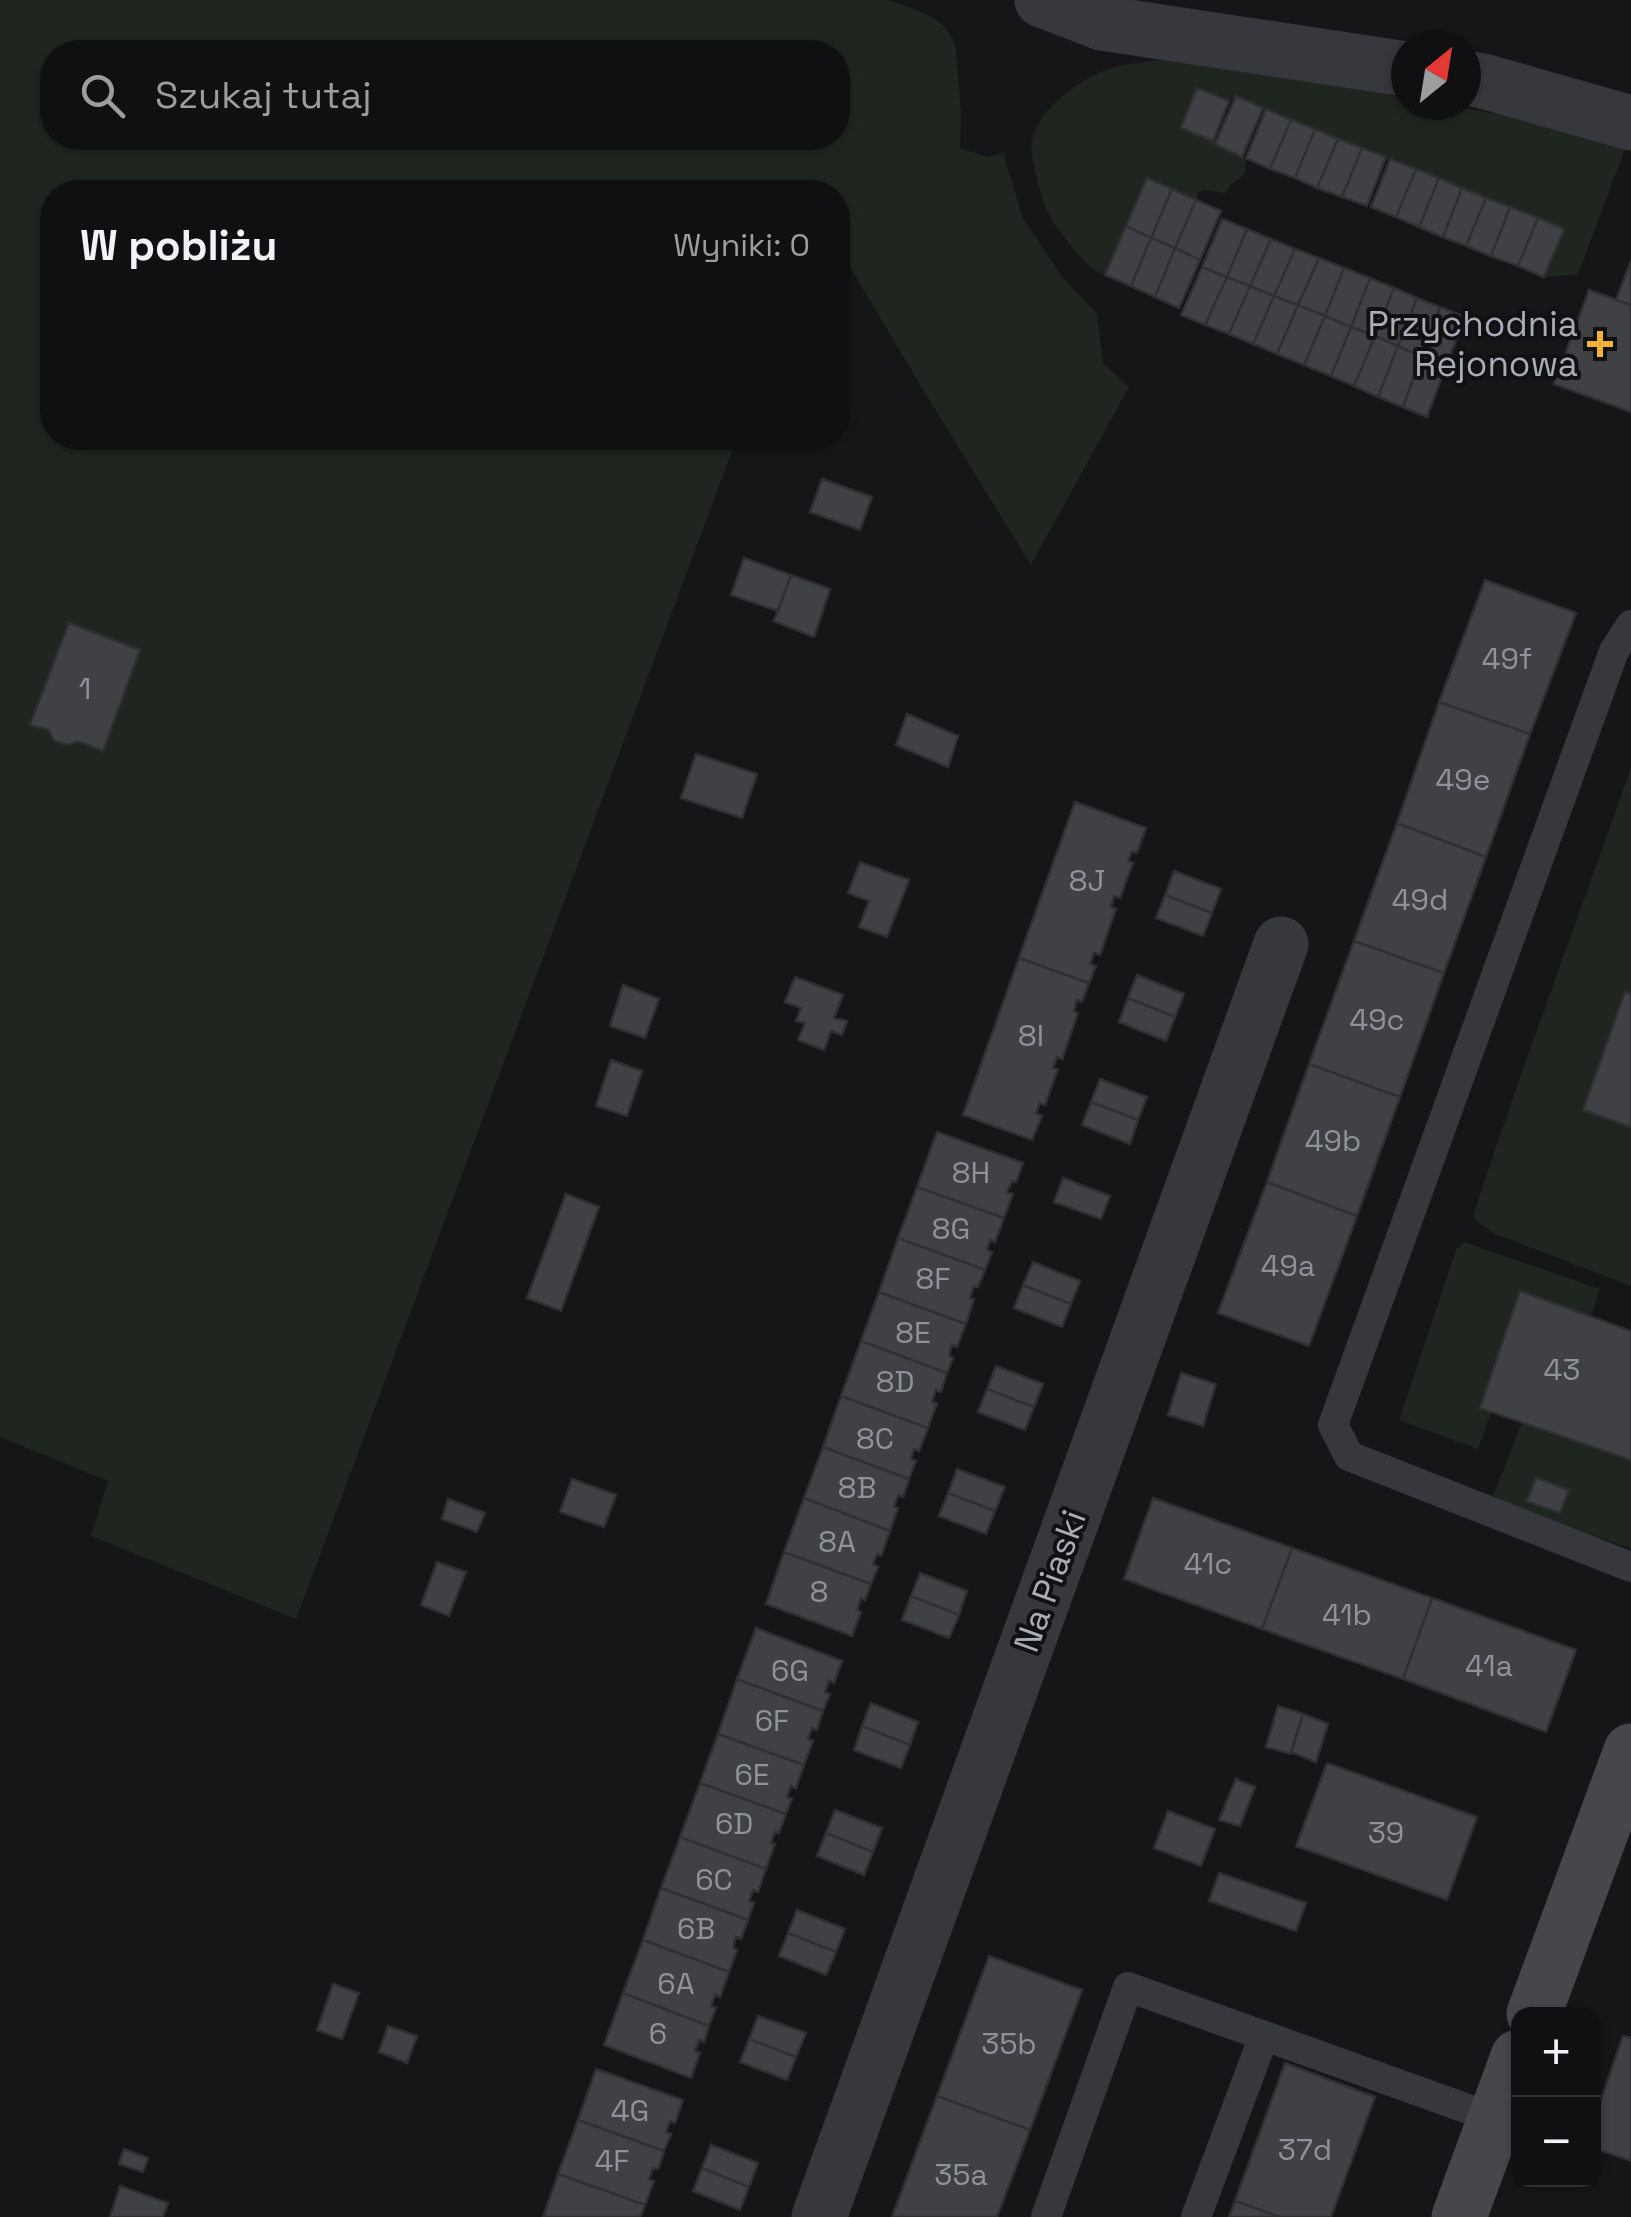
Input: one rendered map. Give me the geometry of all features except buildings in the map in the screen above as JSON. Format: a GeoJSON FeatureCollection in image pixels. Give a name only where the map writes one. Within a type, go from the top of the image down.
{"type":"FeatureCollection","features":[{"type":"Feature","properties":{"kind":"street"},"geometry":{"type":"LineString","coordinates":[[1042,0],[1102,22],[1391,67]]}},
{"type":"Feature","properties":{"kind":"street"},"geometry":{"type":"LineString","coordinates":[[1481,81],[1631,123]]}},
{"type":"Feature","properties":{"kind":"street","name":"Na Piaski"},"geometry":{"type":"LineString","coordinates":[[819,2217],[1281,944]]}},
{"type":"Feature","properties":{"kind":"street"},"geometry":{"type":"LineString","coordinates":[[1537,2007],[1631,1751]]}},
{"type":"Feature","properties":{"kind":"street"},"geometry":{"type":"LineString","coordinates":[[1460,2217],[1511,2077]]}},
{"type":"Feature","properties":{"kind":"lane"},"geometry":{"type":"LineString","coordinates":[[1631,625],[1614,651],[1333,1425],[1349,1456],[1631,1567]]}},
{"type":"Feature","properties":{"kind":"lane"},"geometry":{"type":"LineString","coordinates":[[1046,2217],[1128,1987],[1496,2119]]}},
{"type":"Feature","properties":{"kind":"lane"},"geometry":{"type":"LineString","coordinates":[[1196,2217],[1264,2036]]}},
{"type":"Feature","properties":{"kind":"shaded area"},"geometry":{"type":"Polygon","coordinates":[[[0,0],[889,0],[920,11],[945,28],[956,47],[960,148],[987,157],[1003,153],[1023,218],[1063,278],[1097,314],[1103,363],[1129,387],[1031,565],[850,267],[850,180],[40,180],[40,450],[733,450],[296,1619],[91,1536],[108,1481],[0,1437],[0,0]]]}},
{"type":"Feature","properties":{"kind":"shaded area"},"geometry":{"type":"Polygon","coordinates":[[[1167,59],[1369,90],[1391,95],[1391,120],[1481,120],[1481,111],[1526,119],[1625,149],[1578,274],[1544,277],[1563,228],[1236,96],[1229,101],[1213,141],[1246,158],[1245,174],[1226,193],[1205,190],[1199,192],[1196,200],[1147,178],[1105,275],[1078,254],[1049,214],[1031,146],[1040,120],[1065,94],[1096,74],[1128,64],[1167,59]]]}},
{"type":"Feature","properties":{"kind":"shaded area"},"geometry":{"type":"Polygon","coordinates":[[[1631,767],[1631,1286],[1495,1234],[1473,1216],[1631,767]]]}},
{"type":"Feature","properties":{"kind":"shaded area"},"geometry":{"type":"Polygon","coordinates":[[[1464,1242],[1600,1289],[1591,1316],[1520,1292],[1480,1407],[1492,1411],[1478,1449],[1399,1420],[1456,1250],[1464,1242]]]}},
{"type":"Feature","properties":{"kind":"shaded area"},"geometry":{"type":"Polygon","coordinates":[[[1522,1422],[1631,1460],[1631,1549],[1492,1499],[1522,1422]]]}},
{"type":"Feature","properties":{"kind":"place","name":"Przychodnia Rejonowa"},"geometry":{"type":"Point","coordinates":[1600,344]}}]}
